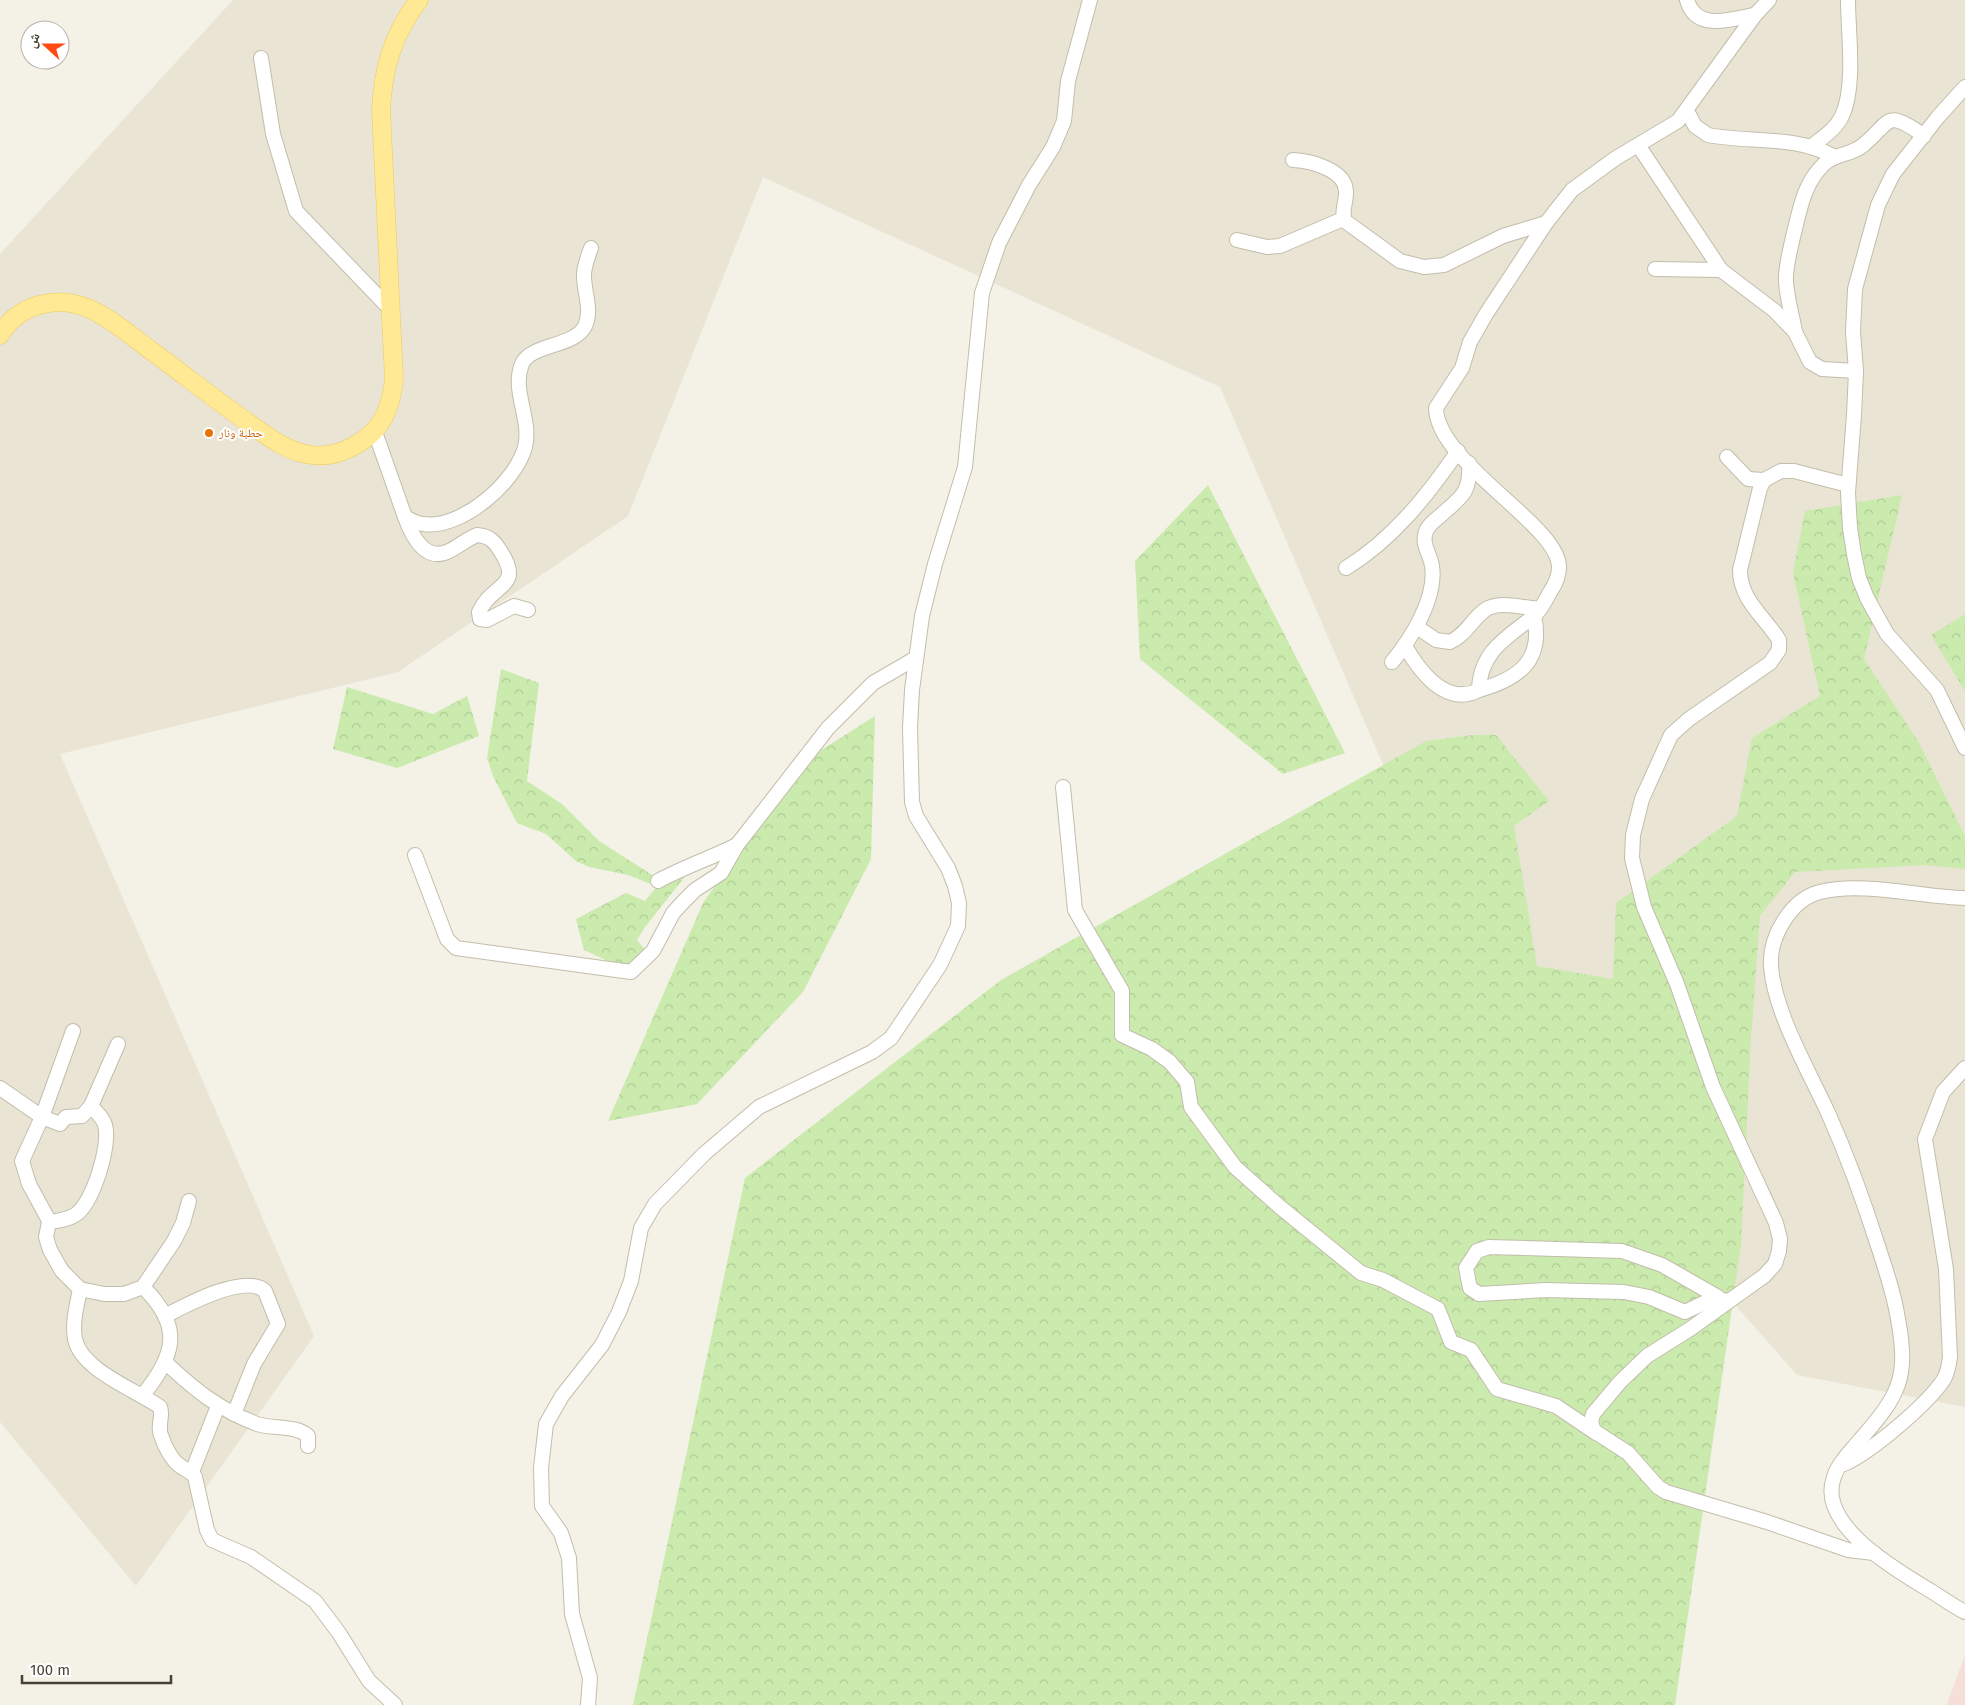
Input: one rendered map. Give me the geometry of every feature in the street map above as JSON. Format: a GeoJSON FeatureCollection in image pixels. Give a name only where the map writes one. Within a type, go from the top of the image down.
{"type":"FeatureCollection","features":[{"type":"Feature","properties":{"kind":"main road"},"geometry":{"type":"LineString","coordinates":[[0,335],[14,318],[36,306],[64,302],[78,305],[114,322],[239,416],[293,450],[321,456],[335,454],[362,442],[375,432],[387,413],[392,397],[394,378],[381,110],[383,75],[398,32],[419,0]]}},
{"type":"Feature","properties":{"kind":"street"},"geometry":{"type":"LineString","coordinates":[[588,1705],[590,1678],[572,1614],[569,1558],[561,1533],[542,1506],[541,1468],[546,1424],[562,1396],[602,1345],[619,1312],[631,1281],[641,1228],[655,1204],[704,1154],[759,1107],[872,1052],[891,1038],[904,1022],[950,947],[958,926],[959,903],[948,868],[916,816],[912,802],[910,728],[916,658],[928,587],[965,468],[982,293],[999,242],[1029,185],[1053,147],[1064,121],[1068,81],[1090,0]]}},
{"type":"Feature","properties":{"kind":"street"},"geometry":{"type":"LineString","coordinates":[[1687,0],[1697,18],[1704,20],[1727,20],[1755,15]]}},
{"type":"Feature","properties":{"kind":"street"},"geometry":{"type":"LineString","coordinates":[[1479,690],[1482,669],[1491,651],[1512,631],[1537,613],[1558,576],[1560,568],[1555,552],[1538,530],[1498,494],[1458,451],[1441,427],[1436,408],[1462,368],[1470,342],[1481,321],[1546,223],[1572,190],[1665,130],[1687,111],[1755,15],[1769,0]]}},
{"type":"Feature","properties":{"kind":"street"},"geometry":{"type":"LineString","coordinates":[[1812,146],[1838,123],[1848,96],[1848,0]]}},
{"type":"Feature","properties":{"kind":"street"},"geometry":{"type":"LineString","coordinates":[[261,58],[273,134],[296,211],[390,309]]}},
{"type":"Feature","properties":{"kind":"street"},"geometry":{"type":"LineString","coordinates":[[1965,87],[1893,174],[1878,204],[1855,290],[1853,332],[1856,371],[1854,415],[1848,468],[1850,528],[1859,578],[1867,598],[1887,634],[1928,677],[1937,690],[1965,748]]}},
{"type":"Feature","properties":{"kind":"street"},"geometry":{"type":"LineString","coordinates":[[1687,111],[1695,126],[1708,135],[1812,146],[1835,156]]}},
{"type":"Feature","properties":{"kind":"street"},"geometry":{"type":"LineString","coordinates":[[1856,371],[1831,370],[1815,366],[1806,356],[1795,332],[1786,281],[1800,205],[1809,182],[1817,171],[1835,156],[1862,146],[1878,128],[1888,121],[1900,121],[1924,136]]}},
{"type":"Feature","properties":{"kind":"street"},"geometry":{"type":"LineString","coordinates":[[1638,146],[1721,270],[1775,310],[1795,332]]}},
{"type":"Feature","properties":{"kind":"street"},"geometry":{"type":"LineString","coordinates":[[1293,160],[1322,167],[1341,178],[1346,190],[1343,219]]}},
{"type":"Feature","properties":{"kind":"street"},"geometry":{"type":"LineString","coordinates":[[1343,219],[1400,260],[1424,267],[1444,265],[1503,236],[1546,223]]}},
{"type":"Feature","properties":{"kind":"street"},"geometry":{"type":"LineString","coordinates":[[1237,240],[1267,247],[1280,246],[1343,219]]}},
{"type":"Feature","properties":{"kind":"street"},"geometry":{"type":"LineString","coordinates":[[405,518],[423,524],[446,522],[480,504],[510,476],[520,460],[527,432],[521,393],[522,364],[530,355],[576,336],[586,325],[588,305],[584,274],[591,248]]}},
{"type":"Feature","properties":{"kind":"street"},"geometry":{"type":"LineString","coordinates":[[1655,269],[1721,270]]}},
{"type":"Feature","properties":{"kind":"street"},"geometry":{"type":"LineString","coordinates":[[375,432],[414,540],[428,551],[439,553],[448,552],[477,535],[494,541],[510,566],[511,572],[508,580],[484,601],[479,612],[480,618],[487,620],[514,606],[528,610]]}},
{"type":"Feature","properties":{"kind":"street"},"geometry":{"type":"LineString","coordinates":[[1346,568],[1370,553],[1391,535],[1434,487],[1458,451]]}},
{"type":"Feature","properties":{"kind":"street"},"geometry":{"type":"LineString","coordinates":[[1727,457],[1748,479],[1764,480],[1781,471],[1794,471],[1848,485]]}},
{"type":"Feature","properties":{"kind":"street"},"geometry":{"type":"LineString","coordinates":[[1392,662],[1417,627],[1432,578],[1432,567],[1424,544],[1427,530],[1468,488],[1469,463]]}},
{"type":"Feature","properties":{"kind":"street"},"geometry":{"type":"LineString","coordinates":[[1815,475],[1848,468]]}},
{"type":"Feature","properties":{"kind":"street"},"geometry":{"type":"LineString","coordinates":[[1723,1299],[1662,1265],[1622,1251],[1489,1247],[1477,1251],[1466,1268],[1470,1288],[1479,1294],[1545,1290],[1624,1292],[1649,1297],[1685,1312],[1723,1299],[1757,1282],[1775,1264],[1780,1247],[1779,1232],[1713,1087],[1677,984],[1644,907],[1633,868],[1633,835],[1642,799],[1671,734],[1689,719],[1770,663],[1779,650],[1779,640],[1754,608],[1743,591],[1740,581],[1742,557],[1760,488],[1764,480]]}},
{"type":"Feature","properties":{"kind":"street"},"geometry":{"type":"LineString","coordinates":[[1417,627],[1436,640],[1450,642],[1466,632],[1480,614],[1490,607],[1537,613]]}},
{"type":"Feature","properties":{"kind":"street"},"geometry":{"type":"LineString","coordinates":[[1405,646],[1424,674],[1443,690],[1465,695],[1513,678],[1528,661],[1535,648],[1537,613]]}},
{"type":"Feature","properties":{"kind":"street"},"geometry":{"type":"LineString","coordinates":[[415,855],[447,939],[456,948],[631,972],[653,951],[673,914],[684,901],[695,890],[721,873],[737,845],[828,728],[873,683],[916,658]]}},
{"type":"Feature","properties":{"kind":"street"},"geometry":{"type":"LineString","coordinates":[[1928,677],[1937,683],[1945,693],[1965,740]]}},
{"type":"Feature","properties":{"kind":"street"},"geometry":{"type":"LineString","coordinates":[[1063,787],[1075,910],[1122,991],[1122,1035],[1152,1049],[1170,1062],[1187,1082],[1191,1107],[1235,1168],[1361,1273],[1383,1280],[1438,1309],[1451,1342],[1470,1350],[1498,1389],[1556,1406],[1628,1453],[1658,1486],[1666,1492],[1767,1522],[1848,1550],[1874,1554]]}},
{"type":"Feature","properties":{"kind":"street"},"geometry":{"type":"LineString","coordinates":[[658,881],[688,865],[699,863],[737,845]]}},
{"type":"Feature","properties":{"kind":"street"},"geometry":{"type":"LineString","coordinates":[[1965,898],[1879,890],[1841,889],[1820,892],[1806,897],[1794,908],[1781,926],[1774,943],[1770,963],[1773,985],[1858,1190],[1890,1284],[1903,1346],[1900,1384],[1892,1400],[1834,1476],[1832,1486],[1839,1514],[1858,1540],[1874,1554],[1908,1578],[1965,1612]]}},
{"type":"Feature","properties":{"kind":"street"},"geometry":{"type":"LineString","coordinates":[[74,1031],[42,1117],[24,1154],[22,1166],[49,1222],[46,1237],[50,1250],[62,1271],[80,1289],[104,1294],[124,1294],[143,1287],[174,1241],[183,1223],[190,1201]]}},
{"type":"Feature","properties":{"kind":"street"},"geometry":{"type":"LineString","coordinates":[[0,1088],[42,1117],[61,1124],[66,1117],[82,1116],[91,1106],[118,1044]]}},
{"type":"Feature","properties":{"kind":"street"},"geometry":{"type":"LineString","coordinates":[[1839,1467],[1854,1460],[1882,1440],[1932,1392],[1943,1380],[1948,1370],[1950,1357],[1946,1269],[1925,1138],[1943,1092],[1965,1068]]}},
{"type":"Feature","properties":{"kind":"street"},"geometry":{"type":"LineString","coordinates":[[49,1222],[64,1220],[76,1215],[82,1209],[93,1188],[103,1157],[107,1131],[102,1117],[91,1106]]}},
{"type":"Feature","properties":{"kind":"street"},"geometry":{"type":"LineString","coordinates":[[142,1396],[170,1354],[166,1316],[161,1306],[143,1287]]}},
{"type":"Feature","properties":{"kind":"street"},"geometry":{"type":"LineString","coordinates":[[166,1316],[225,1290],[257,1287],[265,1291],[278,1324],[254,1364],[234,1414]]}},
{"type":"Feature","properties":{"kind":"street"},"geometry":{"type":"LineString","coordinates":[[80,1289],[74,1327],[78,1349],[96,1367],[160,1407],[161,1413],[158,1427],[161,1438],[180,1466],[192,1472],[195,1477],[207,1530],[212,1540],[251,1557],[315,1601],[339,1633],[369,1681],[395,1705]]}},
{"type":"Feature","properties":{"kind":"street"},"geometry":{"type":"LineString","coordinates":[[1596,1433],[1591,1425],[1593,1414],[1634,1367],[1656,1349],[1690,1330],[1723,1299]]}},
{"type":"Feature","properties":{"kind":"street"},"geometry":{"type":"LineString","coordinates":[[165,1362],[196,1391],[218,1406],[273,1428],[302,1431],[308,1436],[308,1446]]}},
{"type":"Feature","properties":{"kind":"street"},"geometry":{"type":"LineString","coordinates":[[192,1472],[218,1406]]}},
{"type":"Feature","properties":{"kind":"shaded area"},"geometry":{"type":"Polygon","coordinates":[[[233,0],[1965,0],[1965,1407],[1797,1375],[1502,1040],[1220,387],[763,177],[628,516],[398,672],[60,754],[314,1336],[136,1586],[0,1422],[0,254],[233,0]]]}},
{"type":"Feature","properties":{"kind":"shaded area"},"geometry":{"type":"Polygon","coordinates":[[[1965,1655],[1965,1705],[1945,1705],[1947,1704],[1965,1655]]]}},
{"type":"Feature","properties":{"kind":"green space"},"geometry":{"type":"Polygon","coordinates":[[[1208,485],[1345,753],[1283,774],[1140,659],[1135,561],[1208,485]]]}},
{"type":"Feature","properties":{"kind":"green space"},"geometry":{"type":"Polygon","coordinates":[[[1902,495],[1864,659],[1918,741],[1965,836],[1965,869],[1924,865],[1795,872],[1760,916],[1751,1038],[1741,1245],[1675,1705],[633,1705],[745,1178],[1001,980],[1426,741],[1473,735],[1496,735],[1549,801],[1514,826],[1537,966],[1613,979],[1616,903],[1737,816],[1752,738],[1820,696],[1793,573],[1805,511],[1902,495]]]}},
{"type":"Feature","properties":{"kind":"green space"},"geometry":{"type":"Polygon","coordinates":[[[1965,614],[1965,691],[1931,635],[1965,614]]]}},
{"type":"Feature","properties":{"kind":"green space"},"geometry":{"type":"Polygon","coordinates":[[[501,669],[539,683],[527,781],[562,804],[599,841],[657,878],[651,884],[628,875],[589,867],[576,861],[546,834],[517,823],[493,776],[487,758],[501,669]]]}},
{"type":"Feature","properties":{"kind":"green space"},"geometry":{"type":"Polygon","coordinates":[[[347,687],[433,714],[467,696],[479,736],[397,768],[333,749],[347,687]]]}},
{"type":"Feature","properties":{"kind":"green space"},"geometry":{"type":"Polygon","coordinates":[[[875,716],[871,859],[803,992],[697,1104],[608,1121],[703,903],[801,763],[875,716]]]}},
{"type":"Feature","properties":{"kind":"green space"},"geometry":{"type":"Polygon","coordinates":[[[691,869],[645,927],[637,940],[646,951],[634,973],[584,950],[576,919],[626,893],[645,901],[670,870],[691,869]]]}},
{"type":"Feature","properties":{"kind":"place","name":"حطبة ونار"},"geometry":{"type":"Point","coordinates":[209,433]}}]}
